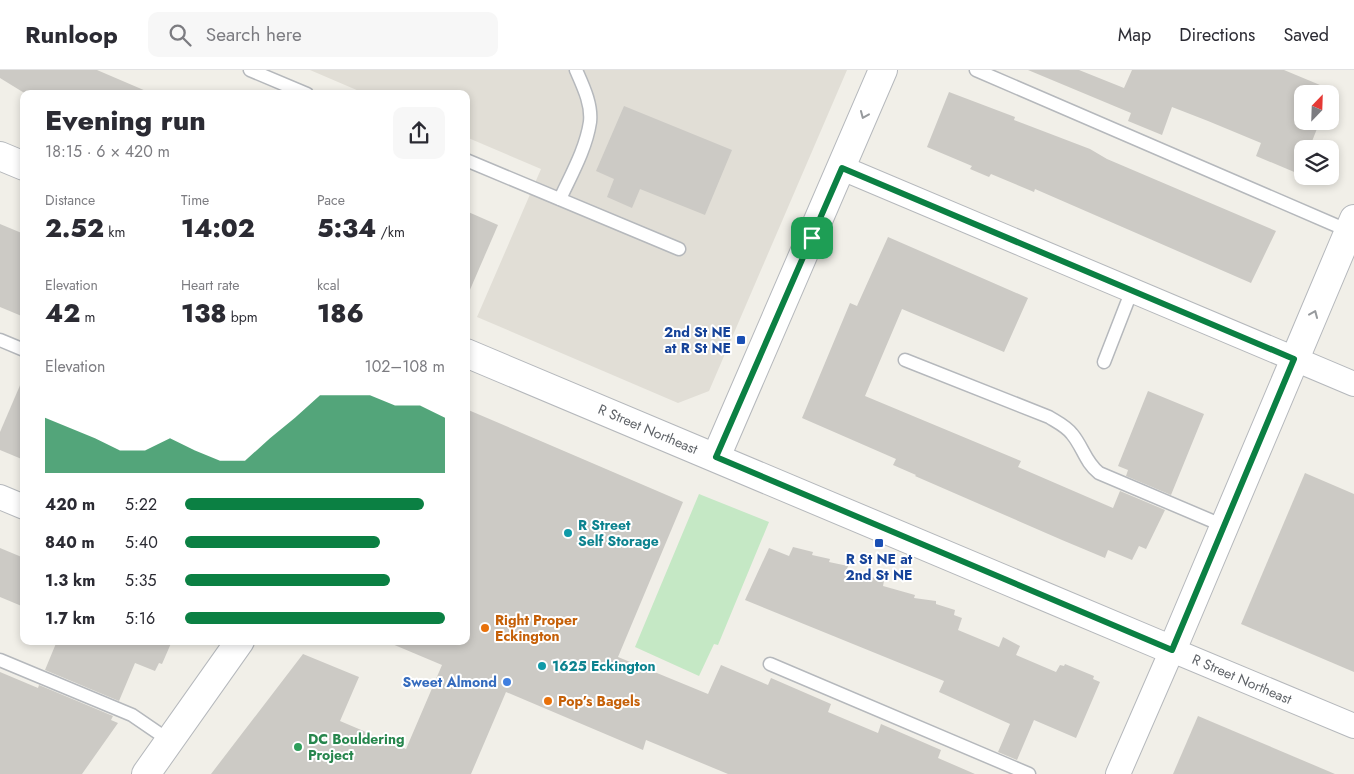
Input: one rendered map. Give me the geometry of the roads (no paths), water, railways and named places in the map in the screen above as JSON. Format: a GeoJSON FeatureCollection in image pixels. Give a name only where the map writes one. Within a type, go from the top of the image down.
{"type":"FeatureCollection","features":[{"type":"Feature","properties":{"kind":"street"},"geometry":{"type":"LineString","coordinates":[[716,457],[883,70]]}},
{"type":"Feature","properties":{"kind":"street"},"geometry":{"type":"LineString","coordinates":[[0,156],[20,164]]}},
{"type":"Feature","properties":{"kind":"street"},"geometry":{"type":"LineString","coordinates":[[842,168],[1354,384]]}},
{"type":"Feature","properties":{"kind":"street"},"geometry":{"type":"LineString","coordinates":[[1118,774],[1294,359],[1349,239]]}},
{"type":"Feature","properties":{"kind":"street","name":"R Street Northeast"},"geometry":{"type":"LineString","coordinates":[[470,355],[1354,726]]}},
{"type":"Feature","properties":{"kind":"street"},"geometry":{"type":"LineString","coordinates":[[0,498],[20,506]]}},
{"type":"Feature","properties":{"kind":"street"},"geometry":{"type":"LineString","coordinates":[[146,774],[237,645]]}},
{"type":"Feature","properties":{"kind":"lane"},"geometry":{"type":"LineString","coordinates":[[250,70],[298,90]]}},
{"type":"Feature","properties":{"kind":"lane"},"geometry":{"type":"LineString","coordinates":[[560,200],[581,151],[590,121],[587,93],[576,70]]}},
{"type":"Feature","properties":{"kind":"lane"},"geometry":{"type":"LineString","coordinates":[[976,70],[1349,239]]}},
{"type":"Feature","properties":{"kind":"lane"},"geometry":{"type":"LineString","coordinates":[[470,162],[679,249]]}},
{"type":"Feature","properties":{"kind":"lane"},"geometry":{"type":"LineString","coordinates":[[1104,362],[1132,290]]}},
{"type":"Feature","properties":{"kind":"lane"},"geometry":{"type":"LineString","coordinates":[[0,340],[20,348]]}},
{"type":"Feature","properties":{"kind":"lane"},"geometry":{"type":"LineString","coordinates":[[905,360],[1049,417],[1065,427],[1073,435],[1085,460],[1099,473],[1224,526]]}},
{"type":"Feature","properties":{"kind":"lane"},"geometry":{"type":"LineString","coordinates":[[0,660],[132,715],[170,741]]}},
{"type":"Feature","properties":{"kind":"lane"},"geometry":{"type":"LineString","coordinates":[[770,664],[1029,774]]}},
{"type":"Feature","properties":{"kind":"place","name":"2nd St NE at R St NE"},"geometry":{"type":"Point","coordinates":[741,340]}},
{"type":"Feature","properties":{"kind":"place","name":"R Street Self Storage"},"geometry":{"type":"Point","coordinates":[568,533]}},
{"type":"Feature","properties":{"kind":"place","name":"R St NE at 2nd St NE"},"geometry":{"type":"Point","coordinates":[879,543]}},
{"type":"Feature","properties":{"kind":"place","name":"Right Proper Eckington"},"geometry":{"type":"Point","coordinates":[485,628]}},
{"type":"Feature","properties":{"kind":"place","name":"1625 Eckington"},"geometry":{"type":"Point","coordinates":[542,666]}},
{"type":"Feature","properties":{"kind":"place","name":"Sweet Almond"},"geometry":{"type":"Point","coordinates":[507,682]}},
{"type":"Feature","properties":{"kind":"place","name":"Pop’s Bagels"},"geometry":{"type":"Point","coordinates":[548,701]}},
{"type":"Feature","properties":{"kind":"place","name":"DC Bouldering Project"},"geometry":{"type":"Point","coordinates":[298,747]}}]}
